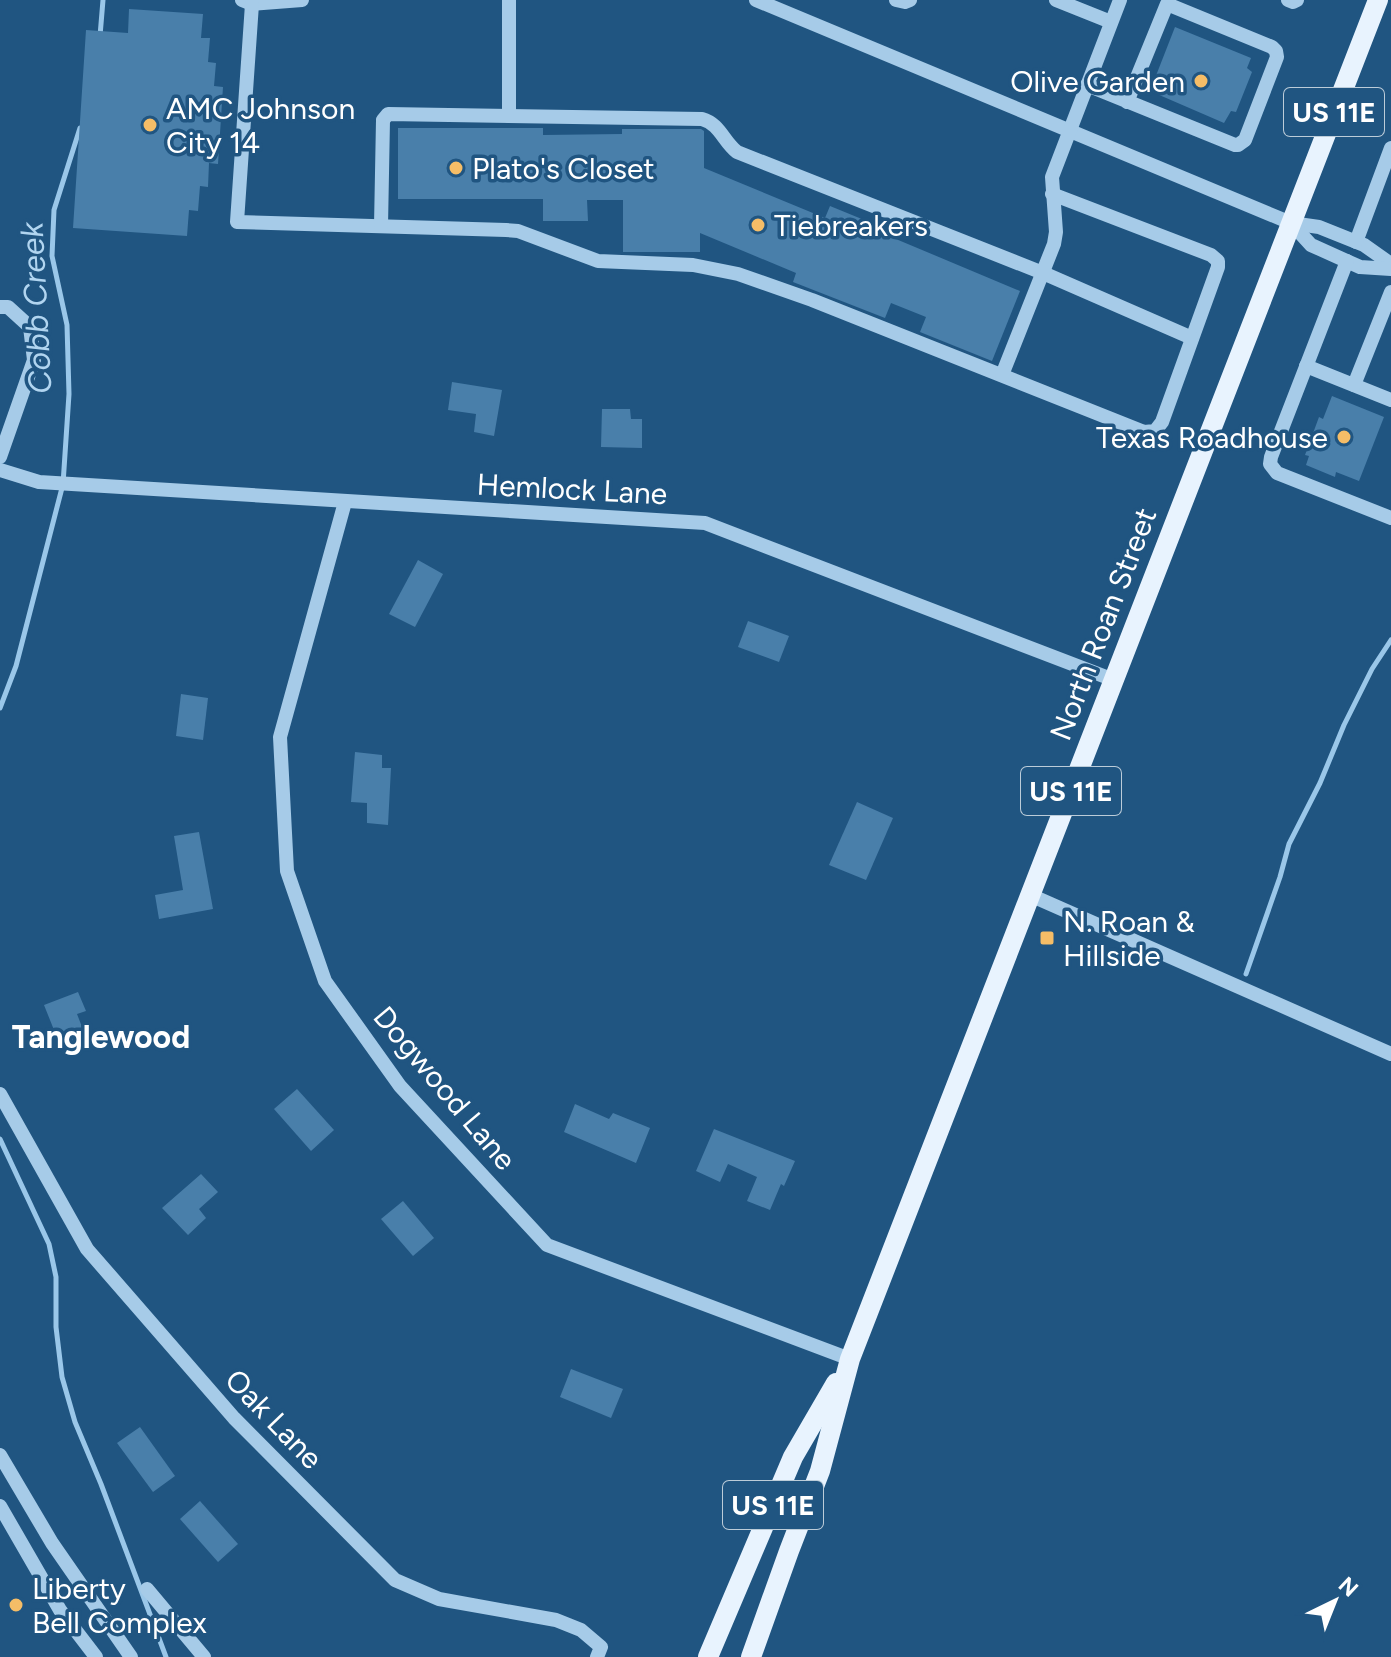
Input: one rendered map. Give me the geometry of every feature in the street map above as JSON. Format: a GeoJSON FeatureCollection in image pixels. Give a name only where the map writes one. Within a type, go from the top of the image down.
{"type":"FeatureCollection","features":[{"type":"Feature","properties":{"kind":"main road","name":"North Roan Street"},"geometry":{"type":"LineString","coordinates":[[751,1657],[820,1471],[850,1359],[1378,0]]}},
{"type":"Feature","properties":{"kind":"main road","name":"North Roan Street"},"geometry":{"type":"LineString","coordinates":[[708,1657],[793,1457],[850,1359]]}},
{"type":"Feature","properties":{"kind":"street"},"geometry":{"type":"LineString","coordinates":[[302,0],[247,2],[237,222],[518,231],[598,261],[693,265],[725,271],[812,300],[1148,433],[1155,431],[1162,422],[1218,267],[1216,259],[1052,194]]}},
{"type":"Feature","properties":{"kind":"street"},"geometry":{"type":"LineString","coordinates":[[509,0],[509,116]]}},
{"type":"Feature","properties":{"kind":"street"},"geometry":{"type":"LineString","coordinates":[[756,0],[1291,223],[1319,227],[1364,245],[1391,267]]}},
{"type":"Feature","properties":{"kind":"street"},"geometry":{"type":"LineString","coordinates":[[896,0],[910,0]]}},
{"type":"Feature","properties":{"kind":"street"},"geometry":{"type":"LineString","coordinates":[[1056,0],[1111,22]]}},
{"type":"Feature","properties":{"kind":"street"},"geometry":{"type":"LineString","coordinates":[[1002,375],[1055,238],[1052,177],[1120,0]]}},
{"type":"Feature","properties":{"kind":"street"},"geometry":{"type":"LineString","coordinates":[[1288,0],[1297,0]]}},
{"type":"Feature","properties":{"kind":"street"},"geometry":{"type":"LineString","coordinates":[[1087,85],[1127,102],[1235,145],[1241,144],[1277,57],[1276,51],[1162,2],[1127,102]]}},
{"type":"Feature","properties":{"kind":"street"},"geometry":{"type":"LineString","coordinates":[[381,226],[385,116],[702,119],[712,122],[737,152],[1043,273],[1192,338]]}},
{"type":"Feature","properties":{"kind":"street"},"geometry":{"type":"LineString","coordinates":[[1356,242],[1391,148]]}},
{"type":"Feature","properties":{"kind":"street"},"geometry":{"type":"LineString","coordinates":[[1291,223],[1311,245],[1360,267],[1391,267]]}},
{"type":"Feature","properties":{"kind":"street"},"geometry":{"type":"LineString","coordinates":[[1347,261],[1271,457],[1272,467],[1277,473],[1391,518]]}},
{"type":"Feature","properties":{"kind":"street"},"geometry":{"type":"LineString","coordinates":[[1354,385],[1391,292]]}},
{"type":"Feature","properties":{"kind":"street"},"geometry":{"type":"LineString","coordinates":[[0,307],[8,307],[30,327],[34,360],[0,457]]}},
{"type":"Feature","properties":{"kind":"street"},"geometry":{"type":"LineString","coordinates":[[1306,366],[1391,400]]}},
{"type":"Feature","properties":{"kind":"street","name":"Hemlock Lane"},"geometry":{"type":"LineString","coordinates":[[0,470],[39,482],[705,523],[1114,680]]}},
{"type":"Feature","properties":{"kind":"street","name":"Dogwood Lane"},"geometry":{"type":"LineString","coordinates":[[345,502],[280,737],[287,871],[325,981],[400,1086],[547,1245],[850,1359]]}},
{"type":"Feature","properties":{"kind":"street"},"geometry":{"type":"LineString","coordinates":[[1030,895],[1391,1054]]}},
{"type":"Feature","properties":{"kind":"street","name":"Oak Lane"},"geometry":{"type":"LineString","coordinates":[[0,1094],[87,1249],[234,1418],[395,1580],[439,1599],[556,1620],[581,1630],[601,1647],[597,1657]]}},
{"type":"Feature","properties":{"kind":"street"},"geometry":{"type":"LineString","coordinates":[[0,1456],[52,1543],[128,1652],[111,1657]]}},
{"type":"Feature","properties":{"kind":"street"},"geometry":{"type":"LineString","coordinates":[[0,1506],[60,1610],[96,1657]]}},
{"type":"Feature","properties":{"kind":"street"},"geometry":{"type":"LineString","coordinates":[[147,1589],[204,1657]]}},
{"type":"Feature","properties":{"kind":"building","name":"AMC Johnson City 14"},"geometry":{"type":"Polygon","coordinates":[[[129,9],[203,14],[201,38],[210,38],[208,62],[216,63],[214,86],[223,87],[218,164],[209,163],[208,187],[200,186],[198,211],[189,210],[187,236],[73,228],[86,30],[128,33],[129,9]]]}},
{"type":"Feature","properties":{"kind":"building","name":"Olive Garden"},"geometry":{"type":"Polygon","coordinates":[[[1175,27],[1251,58],[1247,68],[1252,72],[1236,112],[1231,111],[1224,123],[1150,91],[1175,27]]]}},
{"type":"Feature","properties":{"kind":"building"},"geometry":{"type":"Polygon","coordinates":[[[398,128],[543,128],[543,135],[622,134],[622,129],[701,129],[704,131],[704,168],[825,218],[830,206],[874,224],[872,229],[1020,291],[992,361],[920,332],[926,317],[891,303],[885,318],[793,282],[796,273],[700,233],[700,252],[623,252],[623,200],[587,200],[588,221],[543,221],[543,199],[398,199],[398,128]]]}},
{"type":"Feature","properties":{"kind":"building"},"geometry":{"type":"Polygon","coordinates":[[[452,382],[502,390],[494,436],[474,432],[476,414],[448,410],[452,382]]]}},
{"type":"Feature","properties":{"kind":"building","name":"Texas Roadhouse"},"geometry":{"type":"Polygon","coordinates":[[[1332,396],[1384,417],[1359,481],[1336,472],[1335,477],[1306,465],[1309,456],[1305,455],[1319,417],[1323,419],[1332,396]]]}},
{"type":"Feature","properties":{"kind":"building"},"geometry":{"type":"Polygon","coordinates":[[[602,409],[630,409],[631,419],[642,419],[642,448],[601,447],[602,409]]]}},
{"type":"Feature","properties":{"kind":"building"},"geometry":{"type":"Polygon","coordinates":[[[418,560],[443,574],[415,627],[389,614],[418,560]]]}},
{"type":"Feature","properties":{"kind":"building"},"geometry":{"type":"Polygon","coordinates":[[[748,621],[789,636],[779,662],[738,647],[748,621]]]}},
{"type":"Feature","properties":{"kind":"building"},"geometry":{"type":"Polygon","coordinates":[[[181,694],[208,698],[203,740],[176,736],[181,694]]]}},
{"type":"Feature","properties":{"kind":"building"},"geometry":{"type":"Polygon","coordinates":[[[355,752],[382,755],[382,768],[391,768],[388,825],[367,823],[367,803],[351,802],[355,752]]]}},
{"type":"Feature","properties":{"kind":"building"},"geometry":{"type":"Polygon","coordinates":[[[857,802],[893,818],[866,880],[829,865],[857,802]]]}},
{"type":"Feature","properties":{"kind":"building"},"geometry":{"type":"Polygon","coordinates":[[[199,832],[213,909],[159,919],[155,895],[183,890],[174,836],[199,832]]]}},
{"type":"Feature","properties":{"kind":"building"},"geometry":{"type":"Polygon","coordinates":[[[78,992],[86,1011],[77,1014],[89,1045],[64,1055],[44,1005],[78,992]]]}},
{"type":"Feature","properties":{"kind":"building"},"geometry":{"type":"Polygon","coordinates":[[[297,1089],[334,1130],[311,1151],[274,1109],[297,1089]]]}},
{"type":"Feature","properties":{"kind":"building"},"geometry":{"type":"Polygon","coordinates":[[[575,1104],[609,1119],[613,1113],[650,1128],[636,1163],[564,1132],[575,1104]]]}},
{"type":"Feature","properties":{"kind":"building"},"geometry":{"type":"Polygon","coordinates":[[[714,1129],[795,1161],[770,1210],[747,1201],[757,1177],[728,1164],[720,1182],[696,1171],[714,1129]]]}},
{"type":"Feature","properties":{"kind":"building"},"geometry":{"type":"Polygon","coordinates":[[[201,1174],[218,1192],[199,1209],[206,1218],[188,1235],[162,1208],[201,1174]]]}},
{"type":"Feature","properties":{"kind":"building"},"geometry":{"type":"Polygon","coordinates":[[[403,1201],[434,1238],[413,1256],[381,1219],[403,1201]]]}},
{"type":"Feature","properties":{"kind":"building"},"geometry":{"type":"Polygon","coordinates":[[[571,1369],[623,1389],[611,1418],[560,1397],[571,1369]]]}},
{"type":"Feature","properties":{"kind":"building"},"geometry":{"type":"Polygon","coordinates":[[[140,1427],[175,1476],[153,1492],[117,1443],[140,1427]]]}},
{"type":"Feature","properties":{"kind":"building"},"geometry":{"type":"Polygon","coordinates":[[[200,1501],[238,1544],[218,1562],[180,1519],[200,1501]]]}},
{"type":"Feature","properties":{"kind":"waterway","name":"Cobb Creek"},"geometry":{"type":"LineString","coordinates":[[100,36],[103,0]]}},
{"type":"Feature","properties":{"kind":"waterway","name":"Cobb Creek"},"geometry":{"type":"LineString","coordinates":[[0,708],[16,666],[63,484],[69,394],[67,325],[52,256],[54,210],[80,128]]}},
{"type":"Feature","properties":{"kind":"waterway"},"geometry":{"type":"LineString","coordinates":[[1246,974],[1289,844],[1320,783],[1344,725],[1372,669],[1391,640]]}},
{"type":"Feature","properties":{"kind":"waterway"},"geometry":{"type":"LineString","coordinates":[[0,1139],[49,1244],[56,1277],[56,1327],[62,1377],[75,1422],[166,1657]]}},
{"type":"Feature","properties":{"kind":"place","name":"Olive Garden"},"geometry":{"type":"Point","coordinates":[1201,81]}},
{"type":"Feature","properties":{"kind":"place","name":"AMC Johnson City 14"},"geometry":{"type":"Point","coordinates":[150,125]}},
{"type":"Feature","properties":{"kind":"place","name":"Plato's Closet"},"geometry":{"type":"Point","coordinates":[456,168]}},
{"type":"Feature","properties":{"kind":"place","name":"Tiebreakers"},"geometry":{"type":"Point","coordinates":[758,225]}},
{"type":"Feature","properties":{"kind":"place","name":"Texas Roadhouse"},"geometry":{"type":"Point","coordinates":[1344,437]}},
{"type":"Feature","properties":{"kind":"place","name":"N. Roan & Hillside"},"geometry":{"type":"Point","coordinates":[1047,938]}},
{"type":"Feature","properties":{"kind":"place","name":"Liberty Bell Complex"},"geometry":{"type":"Point","coordinates":[16,1605]}},
{"type":"Feature","properties":{"kind":"district","name":"Tanglewood"},"geometry":{"type":"Point","coordinates":[101,1037]}}]}
